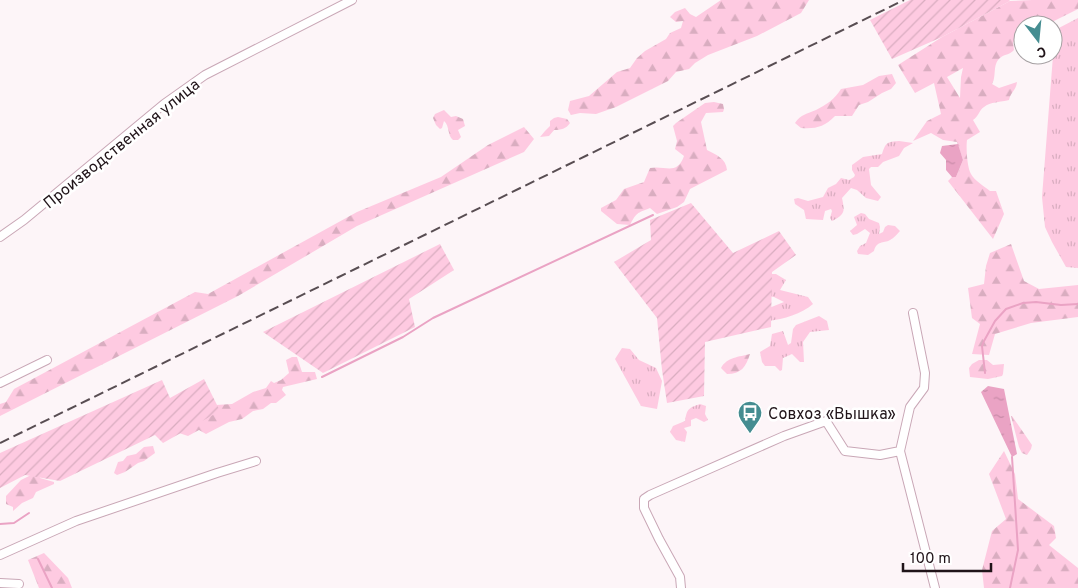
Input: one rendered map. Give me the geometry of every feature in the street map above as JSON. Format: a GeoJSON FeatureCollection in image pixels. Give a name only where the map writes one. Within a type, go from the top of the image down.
{"type":"FeatureCollection","features":[{"type":"Feature","properties":{"kind":"street","name":"Производственная улица"},"geometry":{"type":"LineString","coordinates":[[0,237],[24,220],[164,104],[206,75],[352,0]]}},
{"type":"Feature","properties":{"kind":"street"},"geometry":{"type":"LineString","coordinates":[[913,313],[925,373],[924,388],[910,407],[900,451],[935,588]]}},
{"type":"Feature","properties":{"kind":"street"},"geometry":{"type":"LineString","coordinates":[[0,383],[47,360]]}},
{"type":"Feature","properties":{"kind":"street"},"geometry":{"type":"LineString","coordinates":[[681,588],[680,577],[644,508],[644,499],[650,494],[784,436],[826,421],[845,451],[880,455],[900,451]]}},
{"type":"Feature","properties":{"kind":"street"},"geometry":{"type":"LineString","coordinates":[[0,555],[76,521],[256,461]]}},
{"type":"Feature","properties":{"kind":"street"},"geometry":{"type":"LineString","coordinates":[[0,583],[19,584]]}},
{"type":"Feature","properties":{"kind":"green space"},"geometry":{"type":"Polygon","coordinates":[[[721,0],[809,0],[801,13],[757,36],[708,55],[689,69],[676,72],[668,81],[616,107],[596,114],[580,113],[571,115],[568,110],[570,101],[589,96],[617,72],[630,68],[645,51],[666,39],[670,33],[681,28],[683,21],[676,22],[670,17],[675,12],[685,8],[696,17],[721,0]]]}},
{"type":"Feature","properties":{"kind":"green space"},"geometry":{"type":"Polygon","coordinates":[[[910,0],[1010,1],[942,37],[892,59],[870,20],[910,0]]]}},
{"type":"Feature","properties":{"kind":"green space"},"geometry":{"type":"Polygon","coordinates":[[[1078,0],[1078,9],[1063,16],[1013,15],[1013,51],[998,61],[992,84],[999,88],[1017,82],[1016,87],[1009,100],[986,105],[973,120],[980,132],[967,140],[967,157],[970,171],[975,179],[990,191],[996,191],[1004,214],[993,239],[948,181],[952,177],[956,177],[963,160],[957,142],[943,140],[931,133],[913,141],[927,121],[941,114],[934,83],[915,93],[898,65],[942,37],[1010,1],[1078,0]],[[963,68],[947,77],[960,98],[961,77],[963,68]]]}},
{"type":"Feature","properties":{"kind":"green space"},"geometry":{"type":"Polygon","coordinates":[[[1078,18],[1078,268],[1066,267],[1052,242],[1045,227],[1042,197],[1052,65],[1063,65],[1063,26],[1078,18]]]}},
{"type":"Feature","properties":{"kind":"green space"},"geometry":{"type":"Polygon","coordinates":[[[892,74],[896,83],[891,89],[859,105],[852,116],[835,116],[823,125],[811,128],[801,128],[795,123],[802,116],[830,101],[841,89],[863,85],[879,76],[892,74]]]}},
{"type":"Feature","properties":{"kind":"green space"},"geometry":{"type":"Polygon","coordinates":[[[705,103],[723,104],[723,112],[706,113],[701,122],[707,150],[723,160],[727,170],[690,189],[684,202],[677,207],[657,214],[650,208],[642,211],[637,214],[630,225],[617,224],[601,211],[601,208],[616,200],[624,189],[644,182],[650,168],[674,168],[678,166],[684,156],[675,149],[677,141],[673,126],[705,103]]]}},
{"type":"Feature","properties":{"kind":"green space"},"geometry":{"type":"Polygon","coordinates":[[[444,110],[451,117],[456,116],[463,119],[465,126],[458,130],[461,137],[458,140],[451,138],[444,121],[440,129],[436,125],[433,118],[435,114],[444,110]]]}},
{"type":"Feature","properties":{"kind":"green space"},"geometry":{"type":"Polygon","coordinates":[[[558,117],[567,119],[570,123],[563,129],[554,130],[549,136],[540,137],[550,126],[550,121],[558,117]]]}},
{"type":"Feature","properties":{"kind":"green space"},"geometry":{"type":"Polygon","coordinates":[[[524,127],[534,139],[524,152],[357,226],[238,296],[0,416],[0,404],[6,402],[14,389],[195,292],[208,294],[357,212],[441,177],[488,145],[524,127]]]}},
{"type":"Feature","properties":{"kind":"green space"},"geometry":{"type":"Polygon","coordinates":[[[899,141],[913,143],[904,148],[899,156],[883,162],[878,167],[871,167],[869,169],[871,185],[881,197],[878,201],[866,198],[857,190],[851,188],[842,198],[844,207],[842,214],[832,221],[830,218],[831,209],[825,211],[823,220],[806,219],[804,210],[795,204],[794,199],[798,198],[808,201],[823,197],[828,188],[836,184],[841,178],[849,180],[854,177],[852,165],[863,157],[882,154],[887,143],[899,141]]]}},
{"type":"Feature","properties":{"kind":"green space"},"geometry":{"type":"Polygon","coordinates":[[[691,203],[733,253],[779,231],[796,255],[772,272],[771,327],[705,342],[704,396],[667,403],[657,318],[614,262],[651,240],[650,220],[691,203]]]}},
{"type":"Feature","properties":{"kind":"green space"},"geometry":{"type":"Polygon","coordinates":[[[861,213],[879,223],[879,234],[888,225],[895,226],[900,231],[891,239],[879,244],[868,255],[858,254],[857,251],[860,246],[866,243],[870,233],[865,229],[853,235],[850,231],[857,225],[854,217],[861,213]]]}},
{"type":"Feature","properties":{"kind":"green space"},"geometry":{"type":"Polygon","coordinates":[[[440,244],[454,270],[409,299],[415,327],[323,373],[263,332],[440,244]]]}},
{"type":"Feature","properties":{"kind":"green space"},"geometry":{"type":"Polygon","coordinates":[[[1011,244],[1024,281],[1039,289],[1078,285],[1078,317],[1031,323],[995,334],[989,355],[972,354],[980,324],[972,318],[968,288],[984,284],[990,253],[1011,244]]]}},
{"type":"Feature","properties":{"kind":"green space"},"geometry":{"type":"Polygon","coordinates":[[[764,274],[776,274],[786,280],[780,290],[808,297],[813,304],[792,316],[769,321],[769,308],[784,302],[774,297],[746,293],[764,274]]]}},
{"type":"Feature","properties":{"kind":"green space"},"geometry":{"type":"Polygon","coordinates":[[[819,316],[827,321],[829,330],[810,332],[803,342],[804,362],[800,362],[792,354],[783,358],[782,370],[780,371],[775,366],[765,366],[760,352],[770,346],[772,334],[783,331],[788,345],[791,343],[793,329],[796,325],[819,316]]]}},
{"type":"Feature","properties":{"kind":"green space"},"geometry":{"type":"Polygon","coordinates":[[[622,348],[630,349],[639,360],[656,368],[662,381],[657,409],[641,406],[615,359],[622,348]]]}},
{"type":"Feature","properties":{"kind":"green space"},"geometry":{"type":"Polygon","coordinates":[[[750,354],[745,366],[736,373],[727,374],[721,368],[730,360],[750,354]]]}},
{"type":"Feature","properties":{"kind":"green space"},"geometry":{"type":"Polygon","coordinates":[[[297,357],[302,372],[315,372],[317,379],[283,387],[282,390],[286,395],[276,403],[271,403],[263,409],[253,411],[242,419],[229,422],[206,434],[199,430],[188,436],[179,433],[216,405],[232,404],[253,392],[266,388],[271,381],[274,383],[281,380],[289,373],[286,360],[297,357]]]}},
{"type":"Feature","properties":{"kind":"green space"},"geometry":{"type":"Polygon","coordinates":[[[979,360],[987,360],[993,365],[1004,364],[1002,376],[988,379],[970,377],[969,368],[979,360]]]}},
{"type":"Feature","properties":{"kind":"green space"},"geometry":{"type":"Polygon","coordinates":[[[204,379],[220,411],[163,443],[155,435],[60,481],[25,475],[0,488],[0,453],[162,380],[170,398],[204,379]]]}},
{"type":"Feature","properties":{"kind":"green space"},"geometry":{"type":"Polygon","coordinates":[[[700,404],[706,406],[705,414],[708,420],[704,422],[696,418],[691,420],[691,426],[684,428],[687,432],[685,442],[676,440],[670,432],[673,426],[685,421],[689,409],[700,404]]]}},
{"type":"Feature","properties":{"kind":"green space"},"geometry":{"type":"Polygon","coordinates":[[[1011,416],[1032,445],[1027,455],[1022,453],[1019,447],[1011,416]]]}},
{"type":"Feature","properties":{"kind":"green space"},"geometry":{"type":"Polygon","coordinates":[[[153,446],[155,453],[144,461],[125,472],[117,475],[114,473],[118,462],[123,461],[127,456],[136,454],[144,447],[153,446]]]}},
{"type":"Feature","properties":{"kind":"green space"},"geometry":{"type":"Polygon","coordinates":[[[1004,451],[1015,474],[1018,499],[1054,526],[1056,538],[1049,545],[1078,568],[1078,588],[984,588],[982,570],[992,531],[1006,519],[989,474],[1004,451]]]}},
{"type":"Feature","properties":{"kind":"green space"},"geometry":{"type":"Polygon","coordinates":[[[35,473],[40,478],[54,482],[54,484],[36,492],[33,498],[22,503],[13,511],[13,507],[6,504],[6,496],[21,480],[35,473]]]}},
{"type":"Feature","properties":{"kind":"green space"},"geometry":{"type":"Polygon","coordinates":[[[44,553],[68,578],[72,588],[39,588],[28,560],[44,553]]]}},
{"type":"Feature","properties":{"kind":"water"},"geometry":{"type":"Polygon","coordinates":[[[958,144],[963,160],[956,177],[952,177],[946,170],[946,160],[940,153],[942,146],[958,144]]]}},
{"type":"Feature","properties":{"kind":"water"},"geometry":{"type":"Polygon","coordinates":[[[988,386],[1004,389],[1017,454],[1012,457],[981,392],[988,386]]]}},
{"type":"Feature","properties":{"kind":"waterway"},"geometry":{"type":"LineString","coordinates":[[322,377],[403,337],[433,318],[653,215]]}},
{"type":"Feature","properties":{"kind":"waterway"},"geometry":{"type":"LineString","coordinates":[[985,373],[982,346],[995,321],[1006,309],[1023,303],[1036,302],[1061,305],[1078,304]]}},
{"type":"Feature","properties":{"kind":"waterway"},"geometry":{"type":"LineString","coordinates":[[1010,588],[1018,550],[1012,457]]}},
{"type":"Feature","properties":{"kind":"waterway"},"geometry":{"type":"LineString","coordinates":[[0,524],[14,523],[29,513]]}},
{"type":"Feature","properties":{"kind":"waterway"},"geometry":{"type":"LineString","coordinates":[[38,559],[52,588]]}},
{"type":"Feature","properties":{"kind":"railway"},"geometry":{"type":"LineString","coordinates":[[0,443],[904,0]]}},
{"type":"Feature","properties":{"kind":"place","name":"Совхоз «Вышка»"},"geometry":{"type":"Point","coordinates":[750,434]}}]}
